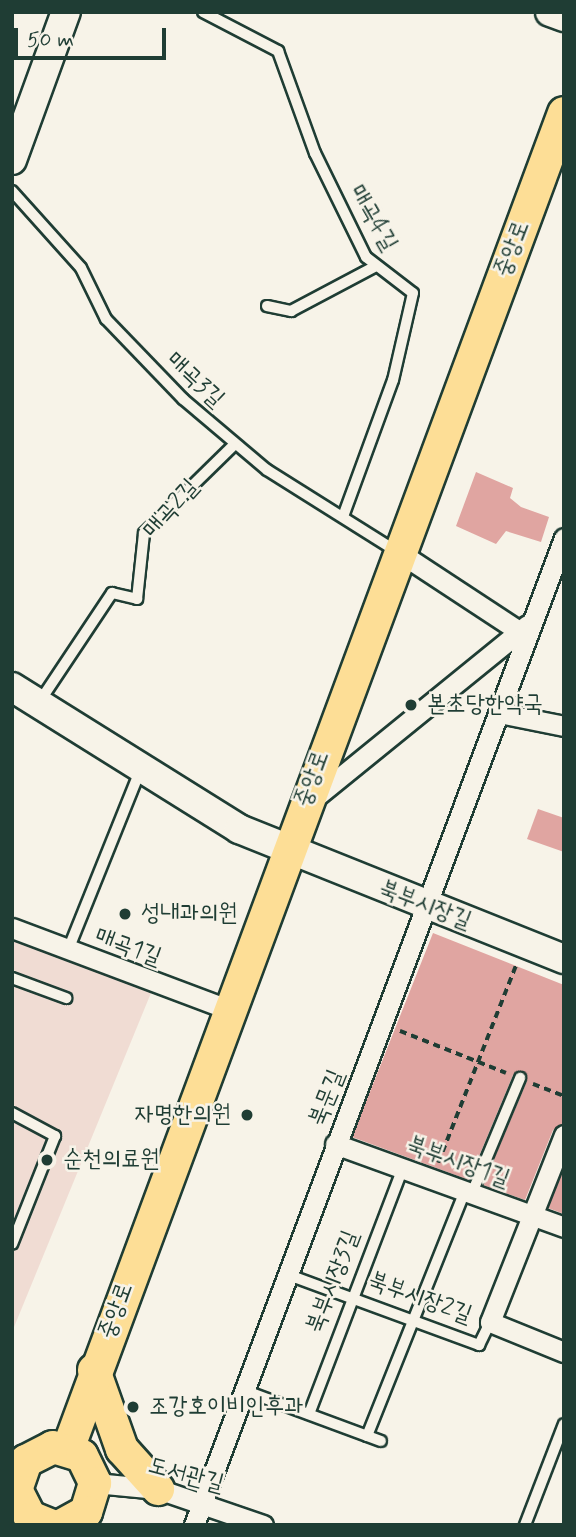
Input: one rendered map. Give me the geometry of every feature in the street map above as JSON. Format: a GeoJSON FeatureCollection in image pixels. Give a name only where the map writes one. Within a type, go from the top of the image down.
{"type":"FeatureCollection","features":[{"type":"Feature","properties":{"kind":"main road","name":"중앙로"},"geometry":{"type":"LineString","coordinates":[[68,1449],[94,1370],[300,810],[564,113]]}},
{"type":"Feature","properties":{"kind":"main road"},"geometry":{"type":"LineString","coordinates":[[94,1370],[122,1449],[158,1489]]}},
{"type":"Feature","properties":{"kind":"main road"},"geometry":{"type":"LineString","coordinates":[[30,1513],[18,1474],[38,1451],[68,1449],[91,1468],[84,1511]]}},
{"type":"Feature","properties":{"kind":"street"},"geometry":{"type":"LineString","coordinates":[[12,160],[66,12]]}},
{"type":"Feature","properties":{"kind":"street"},"geometry":{"type":"LineString","coordinates":[[550,12],[564,17]]}},
{"type":"Feature","properties":{"kind":"street","name":"북문길"},"geometry":{"type":"LineString","coordinates":[[194,1525],[335,1143],[430,905],[564,538]]}},
{"type":"Feature","properties":{"kind":"street"},"geometry":{"type":"LineString","coordinates":[[397,551],[522,632]]}},
{"type":"Feature","properties":{"kind":"street","name":"북문길"},"geometry":{"type":"LineString","coordinates":[[300,810],[522,632],[537,606]]}},
{"type":"Feature","properties":{"kind":"street"},"geometry":{"type":"LineString","coordinates":[[12,687],[40,701],[141,767],[286,851]]}},
{"type":"Feature","properties":{"kind":"street"},"geometry":{"type":"LineString","coordinates":[[499,713],[564,726]]}},
{"type":"Feature","properties":{"kind":"street","name":"북부시장길"},"geometry":{"type":"LineString","coordinates":[[286,851],[564,959]]}},
{"type":"Feature","properties":{"kind":"street","name":"매곡1길"},"geometry":{"type":"LineString","coordinates":[[12,928],[228,1009]]}},
{"type":"Feature","properties":{"kind":"street"},"geometry":{"type":"LineString","coordinates":[[490,1322],[564,1135]]}},
{"type":"Feature","properties":{"kind":"street","name":"북부시장1길"},"geometry":{"type":"LineString","coordinates":[[335,1143],[564,1227]]}},
{"type":"Feature","properties":{"kind":"street","name":"북부시장2길"},"geometry":{"type":"LineString","coordinates":[[490,1322],[564,1352]]}},
{"type":"Feature","properties":{"kind":"street","name":"도서관길"},"geometry":{"type":"LineString","coordinates":[[84,1511],[158,1489],[263,1525]]}},
{"type":"Feature","properties":{"kind":"lane","name":"매곡4길"},"geometry":{"type":"LineString","coordinates":[[203,12],[278,51],[315,153],[374,267],[413,293],[393,380],[344,514]]}},
{"type":"Feature","properties":{"kind":"lane","name":"매곡3길"},"geometry":{"type":"LineString","coordinates":[[12,191],[81,268],[106,319],[135,353],[235,444],[397,551]]}},
{"type":"Feature","properties":{"kind":"lane"},"geometry":{"type":"LineString","coordinates":[[267,306],[291,311],[374,267]]}},
{"type":"Feature","properties":{"kind":"lane","name":"매곡2길"},"geometry":{"type":"LineString","coordinates":[[40,701],[112,593],[137,599],[144,533],[235,444]]}},
{"type":"Feature","properties":{"kind":"lane"},"geometry":{"type":"LineString","coordinates":[[68,950],[141,767]]}},
{"type":"Feature","properties":{"kind":"lane"},"geometry":{"type":"LineString","coordinates":[[12,978],[65,998]]}},
{"type":"Feature","properties":{"kind":"lane"},"geometry":{"type":"LineString","coordinates":[[367,1436],[412,1323],[520,1078]]}},
{"type":"Feature","properties":{"kind":"lane"},"geometry":{"type":"LineString","coordinates":[[12,1113],[55,1136],[12,1244]]}},
{"type":"Feature","properties":{"kind":"lane","name":"북부시장3길"},"geometry":{"type":"LineString","coordinates":[[309,1414],[403,1167]]}},
{"type":"Feature","properties":{"kind":"lane","name":"북부시장2길"},"geometry":{"type":"LineString","coordinates":[[286,1274],[412,1323],[479,1345],[490,1322]]}},
{"type":"Feature","properties":{"kind":"lane"},"geometry":{"type":"LineString","coordinates":[[243,1390],[381,1441]]}},
{"type":"Feature","properties":{"kind":"lane"},"geometry":{"type":"LineString","coordinates":[[525,1525],[564,1424]]}},
{"type":"Feature","properties":{"kind":"path"},"geometry":{"type":"LineString","coordinates":[[432,1178],[524,943]]}},
{"type":"Feature","properties":{"kind":"path"},"geometry":{"type":"LineString","coordinates":[[383,1024],[564,1096]]}},
{"type":"Feature","properties":{"kind":"shaded area","name":"순천의료원"},"geometry":{"type":"Polygon","coordinates":[[[12,939],[153,988],[12,1332],[12,939]]]}},
{"type":"Feature","properties":{"kind":"building"},"geometry":{"type":"Polygon","coordinates":[[[476,472],[513,488],[510,498],[521,507],[549,517],[541,542],[506,531],[496,544],[456,526],[476,472]]]}},
{"type":"Feature","properties":{"kind":"building"},"geometry":{"type":"Polygon","coordinates":[[[538,809],[564,818],[564,852],[527,839],[538,809]]]}},
{"type":"Feature","properties":{"kind":"building"},"geometry":{"type":"Polygon","coordinates":[[[433,933],[564,985],[564,1123],[553,1130],[525,1200],[483,1185],[527,1081],[522,1071],[513,1075],[469,1180],[352,1137],[433,933]]]}},
{"type":"Feature","properties":{"kind":"building"},"geometry":{"type":"Polygon","coordinates":[[[564,1169],[564,1214],[548,1208],[564,1169]]]}},
{"type":"Feature","properties":{"kind":"place","name":"본초당한약국"},"geometry":{"type":"Point","coordinates":[411,705]}},
{"type":"Feature","properties":{"kind":"place","name":"성내과의원"},"geometry":{"type":"Point","coordinates":[125,914]}},
{"type":"Feature","properties":{"kind":"place","name":"자명한의원"},"geometry":{"type":"Point","coordinates":[247,1115]}},
{"type":"Feature","properties":{"kind":"place","name":"순천의료원"},"geometry":{"type":"Point","coordinates":[47,1160]}},
{"type":"Feature","properties":{"kind":"place","name":"조강호이비인후과"},"geometry":{"type":"Point","coordinates":[133,1407]}}]}
